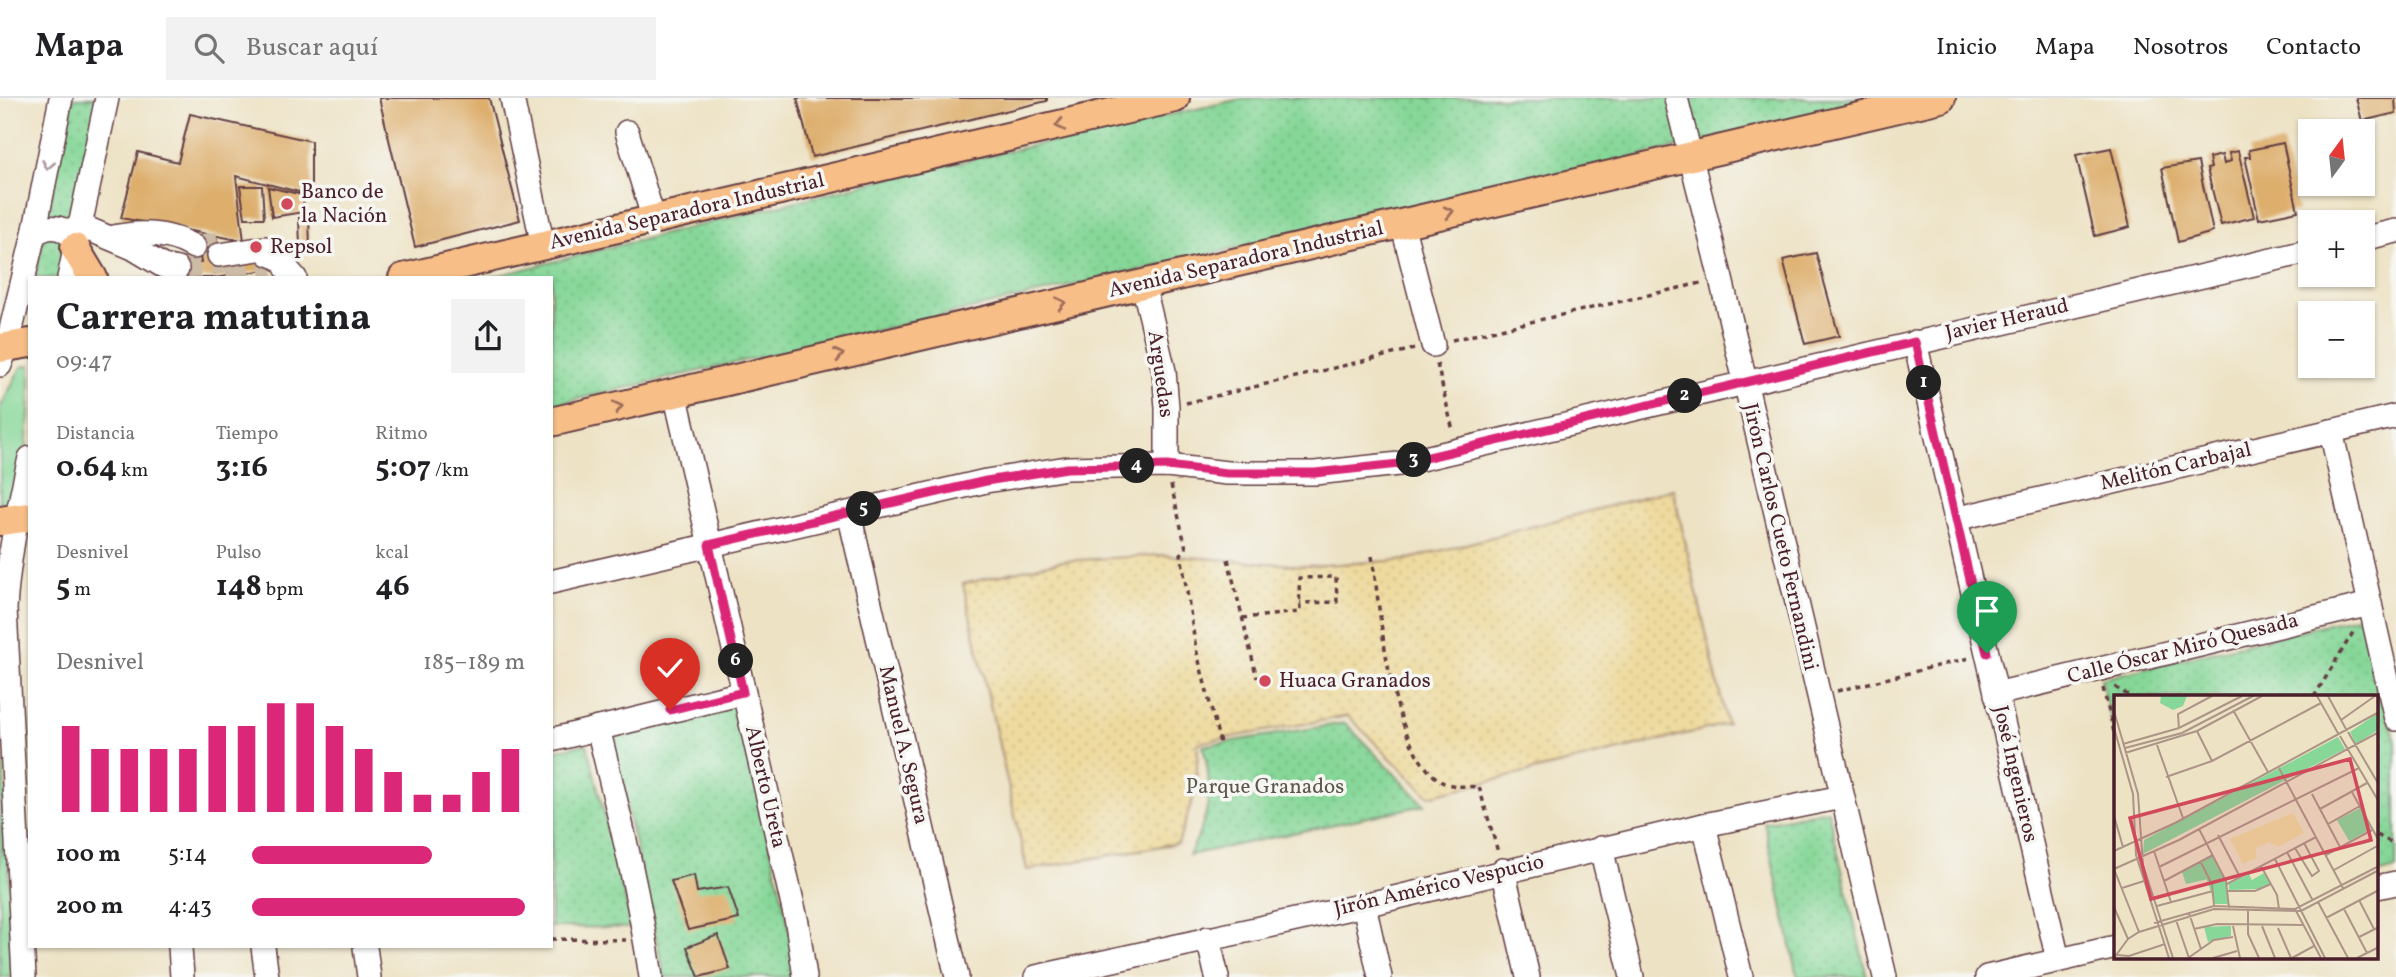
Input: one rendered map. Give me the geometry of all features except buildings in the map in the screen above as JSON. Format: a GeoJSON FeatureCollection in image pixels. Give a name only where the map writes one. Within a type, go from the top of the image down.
{"type":"FeatureCollection","features":[{"type":"Feature","properties":{"kind":"main road","name":"Avenida Separadora Industrial"},"geometry":{"type":"LineString","coordinates":[[412,276],[653,220],[1129,103],[1171,98]]}},
{"type":"Feature","properties":{"kind":"main road","name":"Avenida Separadora Industrial"},"geometry":{"type":"LineString","coordinates":[[553,422],[1941,98]]}},
{"type":"Feature","properties":{"kind":"main road"},"geometry":{"type":"LineString","coordinates":[[77,238],[92,276]]}},
{"type":"Feature","properties":{"kind":"street"},"geometry":{"type":"LineString","coordinates":[[9,350],[61,98]]}},
{"type":"Feature","properties":{"kind":"street"},"geometry":{"type":"LineString","coordinates":[[69,276],[107,98]]}},
{"type":"Feature","properties":{"kind":"street"},"geometry":{"type":"LineString","coordinates":[[512,98],[543,246]]}},
{"type":"Feature","properties":{"kind":"street","name":"Jirón Carlos Cueto Fernandini"},"geometry":{"type":"LineString","coordinates":[[1676,98],[1885,977]]}},
{"type":"Feature","properties":{"kind":"street"},"geometry":{"type":"LineString","coordinates":[[628,132],[653,220]]}},
{"type":"Feature","properties":{"kind":"street"},"geometry":{"type":"LineString","coordinates":[[1402,223],[1433,345]]}},
{"type":"Feature","properties":{"kind":"street"},"geometry":{"type":"LineString","coordinates":[[34,234],[52,226],[62,228],[77,238],[110,238],[137,233],[173,236],[211,250]]}},
{"type":"Feature","properties":{"kind":"street"},"geometry":{"type":"LineString","coordinates":[[2375,236],[2396,231]]}},
{"type":"Feature","properties":{"kind":"street"},"geometry":{"type":"LineString","coordinates":[[110,238],[133,248],[166,269],[173,262],[211,250]]}},
{"type":"Feature","properties":{"kind":"street"},"geometry":{"type":"LineString","coordinates":[[133,248],[265,248],[271,249],[280,264]]}},
{"type":"Feature","properties":{"kind":"street","name":"Javier Heraud"},"geometry":{"type":"LineString","coordinates":[[553,582],[986,481],[1067,468],[1167,466],[1227,473],[1315,473],[1399,464],[2298,254]]}},
{"type":"Feature","properties":{"kind":"street","name":"Arguedas"},"geometry":{"type":"LineString","coordinates":[[1143,284],[1164,371],[1167,466]]}},
{"type":"Feature","properties":{"kind":"street","name":"José Ingenieros"},"geometry":{"type":"LineString","coordinates":[[1915,342],[2058,960]]}},
{"type":"Feature","properties":{"kind":"street","name":"Alberto Ureta"},"geometry":{"type":"LineString","coordinates":[[676,393],[797,923],[806,977]]}},
{"type":"Feature","properties":{"kind":"street","name":"Melitón Carbajal"},"geometry":{"type":"LineString","coordinates":[[1955,519],[2396,416]]}},
{"type":"Feature","properties":{"kind":"street"},"geometry":{"type":"LineString","coordinates":[[2331,431],[2396,719]]}},
{"type":"Feature","properties":{"kind":"street"},"geometry":{"type":"LineString","coordinates":[[24,977],[5,609],[15,519],[28,466]]}},
{"type":"Feature","properties":{"kind":"street","name":"Manuel A. Segura"},"geometry":{"type":"LineString","coordinates":[[849,513],[957,977]]}},
{"type":"Feature","properties":{"kind":"street","name":"Calle Óscar Miró Quesada"},"geometry":{"type":"LineString","coordinates":[[1996,694],[2370,604]]}},
{"type":"Feature","properties":{"kind":"street"},"geometry":{"type":"LineString","coordinates":[[553,739],[743,692]]}},
{"type":"Feature","properties":{"kind":"street"},"geometry":{"type":"LineString","coordinates":[[598,728],[621,820],[651,977]]}},
{"type":"Feature","properties":{"kind":"street","name":"Jirón Américo Vespucio"},"geometry":{"type":"LineString","coordinates":[[1036,977],[1363,905],[1601,848],[1842,797]]}},
{"type":"Feature","properties":{"kind":"street"},"geometry":{"type":"LineString","coordinates":[[1704,825],[1741,977]]}},
{"type":"Feature","properties":{"kind":"street"},"geometry":{"type":"LineString","coordinates":[[1601,848],[1632,977]]}},
{"type":"Feature","properties":{"kind":"street"},"geometry":{"type":"LineString","coordinates":[[1503,870],[1528,977]]}},
{"type":"Feature","properties":{"kind":"street"},"geometry":{"type":"LineString","coordinates":[[2378,887],[2396,883]]}},
{"type":"Feature","properties":{"kind":"street"},"geometry":{"type":"LineString","coordinates":[[1363,905],[1380,977]]}},
{"type":"Feature","properties":{"kind":"street"},"geometry":{"type":"LineString","coordinates":[[1208,938],[1217,977]]}},
{"type":"Feature","properties":{"kind":"street"},"geometry":{"type":"LineString","coordinates":[[1987,977],[2114,947]]}},
{"type":"Feature","properties":{"kind":"street"},"geometry":{"type":"LineString","coordinates":[[180,948],[182,977]]}},
{"type":"Feature","properties":{"kind":"street"},"geometry":{"type":"LineString","coordinates":[[263,948],[267,977]]}},
{"type":"Feature","properties":{"kind":"street"},"geometry":{"type":"LineString","coordinates":[[365,948],[369,977]]}},
{"type":"Feature","properties":{"kind":"path"},"geometry":{"type":"LineString","coordinates":[[1433,345],[1457,449]]}},
{"type":"Feature","properties":{"kind":"path"},"geometry":{"type":"LineString","coordinates":[[1167,466],[1186,548],[1181,554],[1196,649],[1220,743]]}},
{"type":"Feature","properties":{"kind":"path"},"geometry":{"type":"LineString","coordinates":[[1372,556],[1390,680],[1408,736],[1424,765],[1444,783],[1479,787],[1503,870]]}},
{"type":"Feature","properties":{"kind":"path"},"geometry":{"type":"LineString","coordinates":[[1228,559],[1257,678]]}},
{"type":"Feature","properties":{"kind":"path"},"geometry":{"type":"LineString","coordinates":[[1242,618],[1300,612],[1299,579],[1336,578],[1336,602],[1300,603]]}},
{"type":"Feature","properties":{"kind":"path"},"geometry":{"type":"LineString","coordinates":[[2315,695],[2357,627]]}},
{"type":"Feature","properties":{"kind":"path"},"geometry":{"type":"LineString","coordinates":[[1818,695],[1987,653]]}},
{"type":"Feature","properties":{"kind":"path"},"geometry":{"type":"LineString","coordinates":[[2101,679],[2114,732]]}},
{"type":"Feature","properties":{"kind":"path"},"geometry":{"type":"LineString","coordinates":[[2378,836],[2396,845]]}},
{"type":"Feature","properties":{"kind":"path"},"geometry":{"type":"LineString","coordinates":[[553,939],[646,941]]}},
{"type":"Feature","properties":{"kind":"green space"},"geometry":{"type":"Polygon","coordinates":[[[73,98],[98,98],[71,229],[46,222],[73,98]]]}},
{"type":"Feature","properties":{"kind":"green space"},"geometry":{"type":"Polygon","coordinates":[[[1245,98],[1891,98],[553,405],[553,276],[496,276],[893,177],[1245,98]]]}},
{"type":"Feature","properties":{"kind":"green space"},"geometry":{"type":"Polygon","coordinates":[[[45,234],[68,239],[59,276],[35,276],[45,234]]]}},
{"type":"Feature","properties":{"kind":"green space"},"geometry":{"type":"Polygon","coordinates":[[[28,365],[27,441],[18,480],[0,507],[0,408],[21,367],[28,365]]]}},
{"type":"Feature","properties":{"kind":"green space"},"geometry":{"type":"Polygon","coordinates":[[[2364,615],[2396,743],[2396,869],[2378,874],[2378,695],[2114,695],[2114,732],[2101,679],[2364,615]]]}},
{"type":"Feature","properties":{"kind":"green space"},"geometry":{"type":"Polygon","coordinates":[[[0,700],[14,977],[0,977],[0,700]]]}},
{"type":"Feature","properties":{"kind":"green space"},"geometry":{"type":"Polygon","coordinates":[[[736,702],[788,922],[796,977],[662,977],[663,968],[610,734],[736,702]]]}},
{"type":"Feature","properties":{"kind":"green space","name":"Parque Granados"},"geometry":{"type":"Polygon","coordinates":[[[1345,723],[1425,805],[1189,855],[1202,827],[1208,802],[1208,776],[1203,746],[1345,723]]]}},
{"type":"Feature","properties":{"kind":"green space"},"geometry":{"type":"Polygon","coordinates":[[[587,744],[632,928],[553,927],[553,751],[587,744]]]}},
{"type":"Feature","properties":{"kind":"green space"},"geometry":{"type":"Polygon","coordinates":[[[1828,810],[1867,977],[1798,977],[1764,823],[1828,810]]]}},
{"type":"Feature","properties":{"kind":"sand"},"geometry":{"type":"Polygon","coordinates":[[[1673,489],[1727,724],[1429,796],[1348,716],[1198,743],[1196,790],[1178,843],[1027,870],[963,584],[1061,561],[1161,555],[1306,566],[1406,560],[1673,489]]]}},
{"type":"Feature","properties":{"kind":"tunnel"},"geometry":{"type":"LineString","coordinates":[[198,246],[218,243]]}},
{"type":"Feature","properties":{"kind":"tunnel"},"geometry":{"type":"LineString","coordinates":[[177,269],[242,259]]}},
{"type":"Feature","properties":{"kind":"tunnel"},"geometry":{"type":"LineString","coordinates":[[226,274],[271,266]]}},
{"type":"Feature","properties":{"kind":"place","name":"Banco de la Nación"},"geometry":{"type":"Point","coordinates":[287,204]}},
{"type":"Feature","properties":{"kind":"place","name":"Repsol"},"geometry":{"type":"Point","coordinates":[256,247]}},
{"type":"Feature","properties":{"kind":"place","name":"Huaca Granados"},"geometry":{"type":"Point","coordinates":[1265,681]}},
{"type":"Feature","properties":{"kind":"route"},"geometry":{"type":"LineString","coordinates":[[670,710],[743,692],[709,545],[986,481],[1067,468],[1167,466],[1227,473],[1315,473],[1399,464],[1915,342],[1987,653]]}}]}
